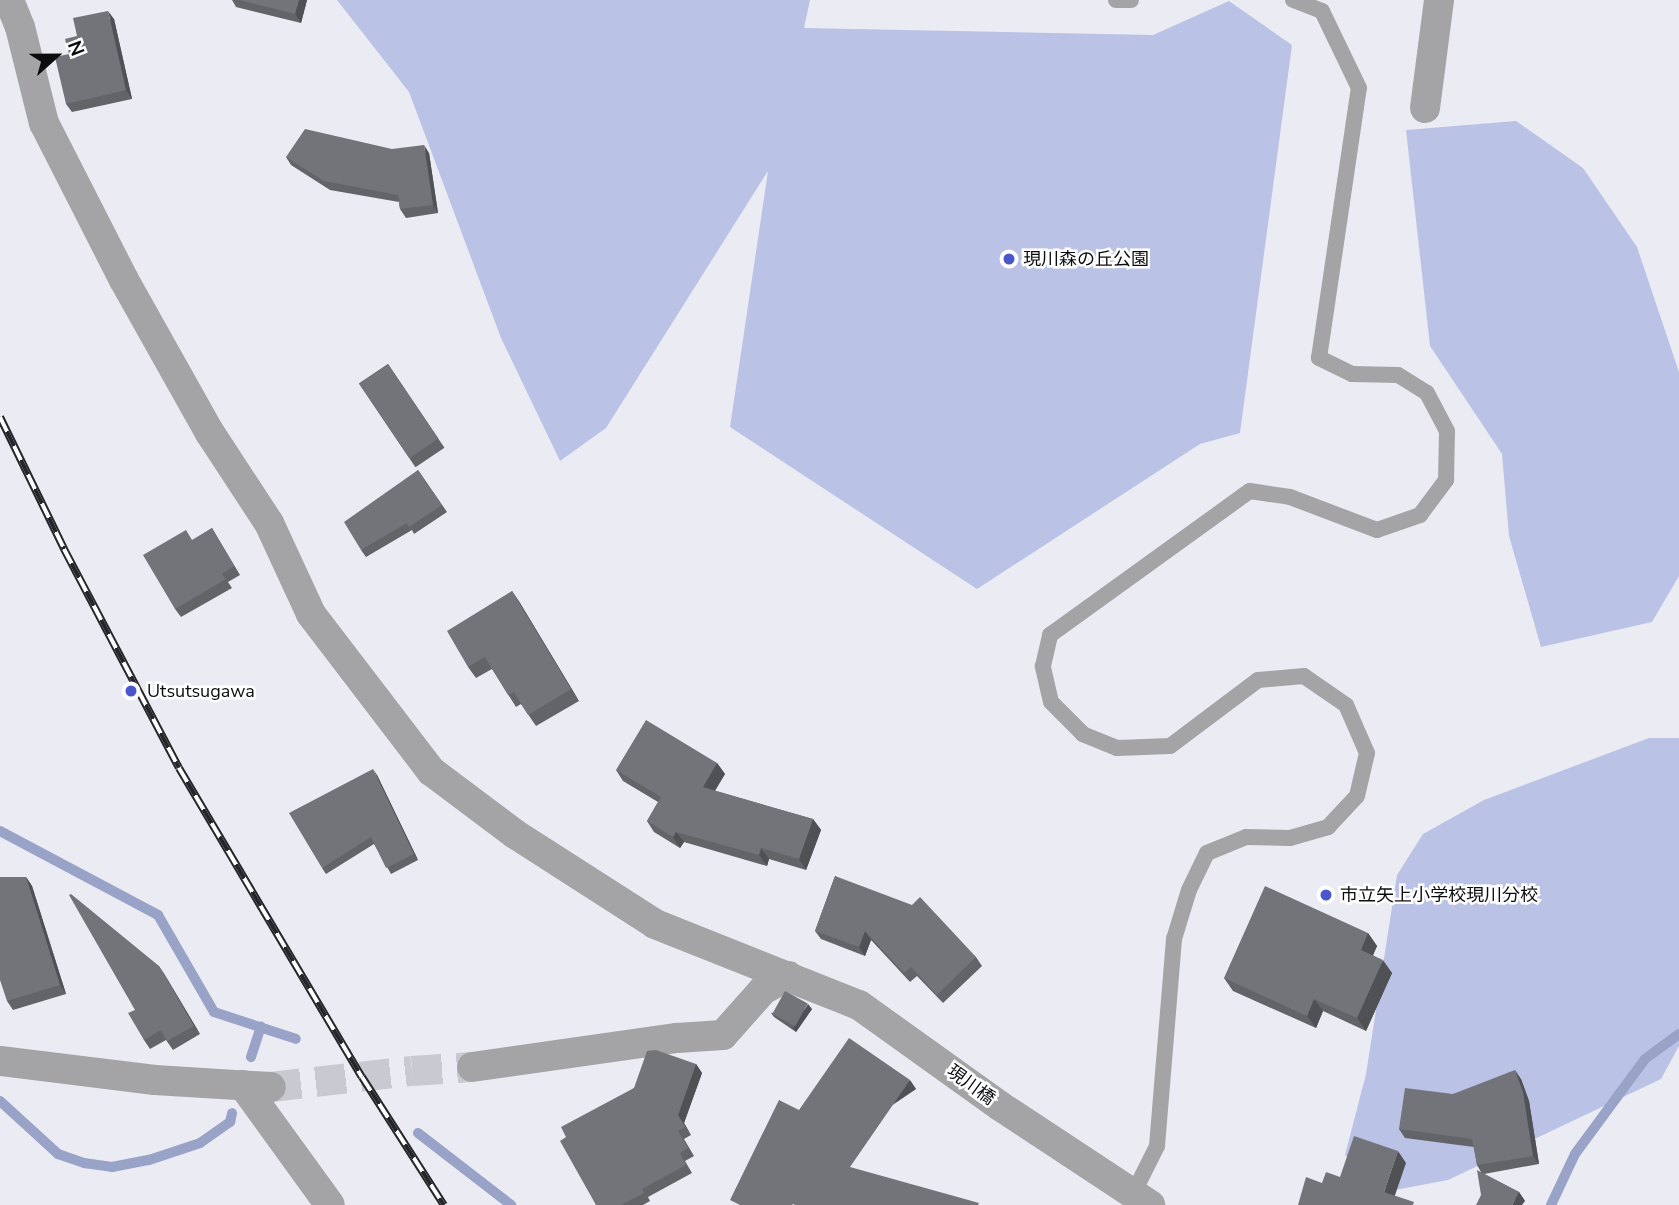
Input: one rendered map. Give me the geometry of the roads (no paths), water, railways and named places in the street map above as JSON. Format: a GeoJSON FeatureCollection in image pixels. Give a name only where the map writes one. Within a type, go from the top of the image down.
{"type":"FeatureCollection","features":[{"type":"Feature","properties":{"kind":"street","name":"現川橋"},"geometry":{"type":"LineString","coordinates":[[9,0],[20,27],[44,123],[124,280],[210,433],[269,523],[311,614],[375,702],[431,771],[515,834],[655,924],[859,1005],[1000,1106],[1142,1199]]}},
{"type":"Feature","properties":{"kind":"street"},"geometry":{"type":"LineString","coordinates":[[1425,108],[1438,0]]}},
{"type":"Feature","properties":{"kind":"street"},"geometry":{"type":"LineString","coordinates":[[472,1068],[677,1038],[723,1035],[763,990],[788,976]]}},
{"type":"Feature","properties":{"kind":"street"},"geometry":{"type":"LineString","coordinates":[[0,1062],[155,1080],[257,1086],[330,1205]]}},
{"type":"Feature","properties":{"kind":"lane"},"geometry":{"type":"LineString","coordinates":[[1116,0],[1131,0]]}},
{"type":"Feature","properties":{"kind":"lane"},"geometry":{"type":"LineString","coordinates":[[1142,1199],[1157,1146],[1174,939],[1189,890],[1208,853],[1246,837],[1290,838],[1328,827],[1357,796],[1367,752],[1346,705],[1304,676],[1258,680],[1170,746],[1117,748],[1083,734],[1051,702],[1043,666],[1049,635],[1250,491],[1290,497],[1377,530],[1420,515],[1446,480],[1447,431],[1427,393],[1398,375],[1352,374],[1319,358],[1359,88],[1322,11],[1293,0]]}},
{"type":"Feature","properties":{"kind":"waterway"},"geometry":{"type":"LineString","coordinates":[[0,831],[158,915],[214,1012],[296,1039]]}},
{"type":"Feature","properties":{"kind":"waterway"},"geometry":{"type":"LineString","coordinates":[[251,1057],[261,1027]]}},
{"type":"Feature","properties":{"kind":"waterway"},"geometry":{"type":"LineString","coordinates":[[1551,1205],[1575,1154],[1645,1059],[1679,1034]]}},
{"type":"Feature","properties":{"kind":"waterway"},"geometry":{"type":"LineString","coordinates":[[0,1101],[58,1154],[84,1163],[112,1167],[149,1160],[200,1143],[230,1122],[232,1113]]}},
{"type":"Feature","properties":{"kind":"waterway"},"geometry":{"type":"LineString","coordinates":[[418,1133],[511,1205]]}},
{"type":"Feature","properties":{"kind":"tunnel"},"geometry":{"type":"LineString","coordinates":[[271,1087],[472,1067]]}},
{"type":"Feature","properties":{"kind":"railway"},"geometry":{"type":"LineString","coordinates":[[0,417],[64,549],[179,768],[362,1077],[444,1205]]}},
{"type":"Feature","properties":{"kind":"place","name":"現川森の丘公園"},"geometry":{"type":"Point","coordinates":[1009,259]}},
{"type":"Feature","properties":{"kind":"place","name":"Utsutsugawa"},"geometry":{"type":"Point","coordinates":[131,691]}},
{"type":"Feature","properties":{"kind":"place","name":"市立矢上小学校現川分校"},"geometry":{"type":"Point","coordinates":[1326,895]}}]}
